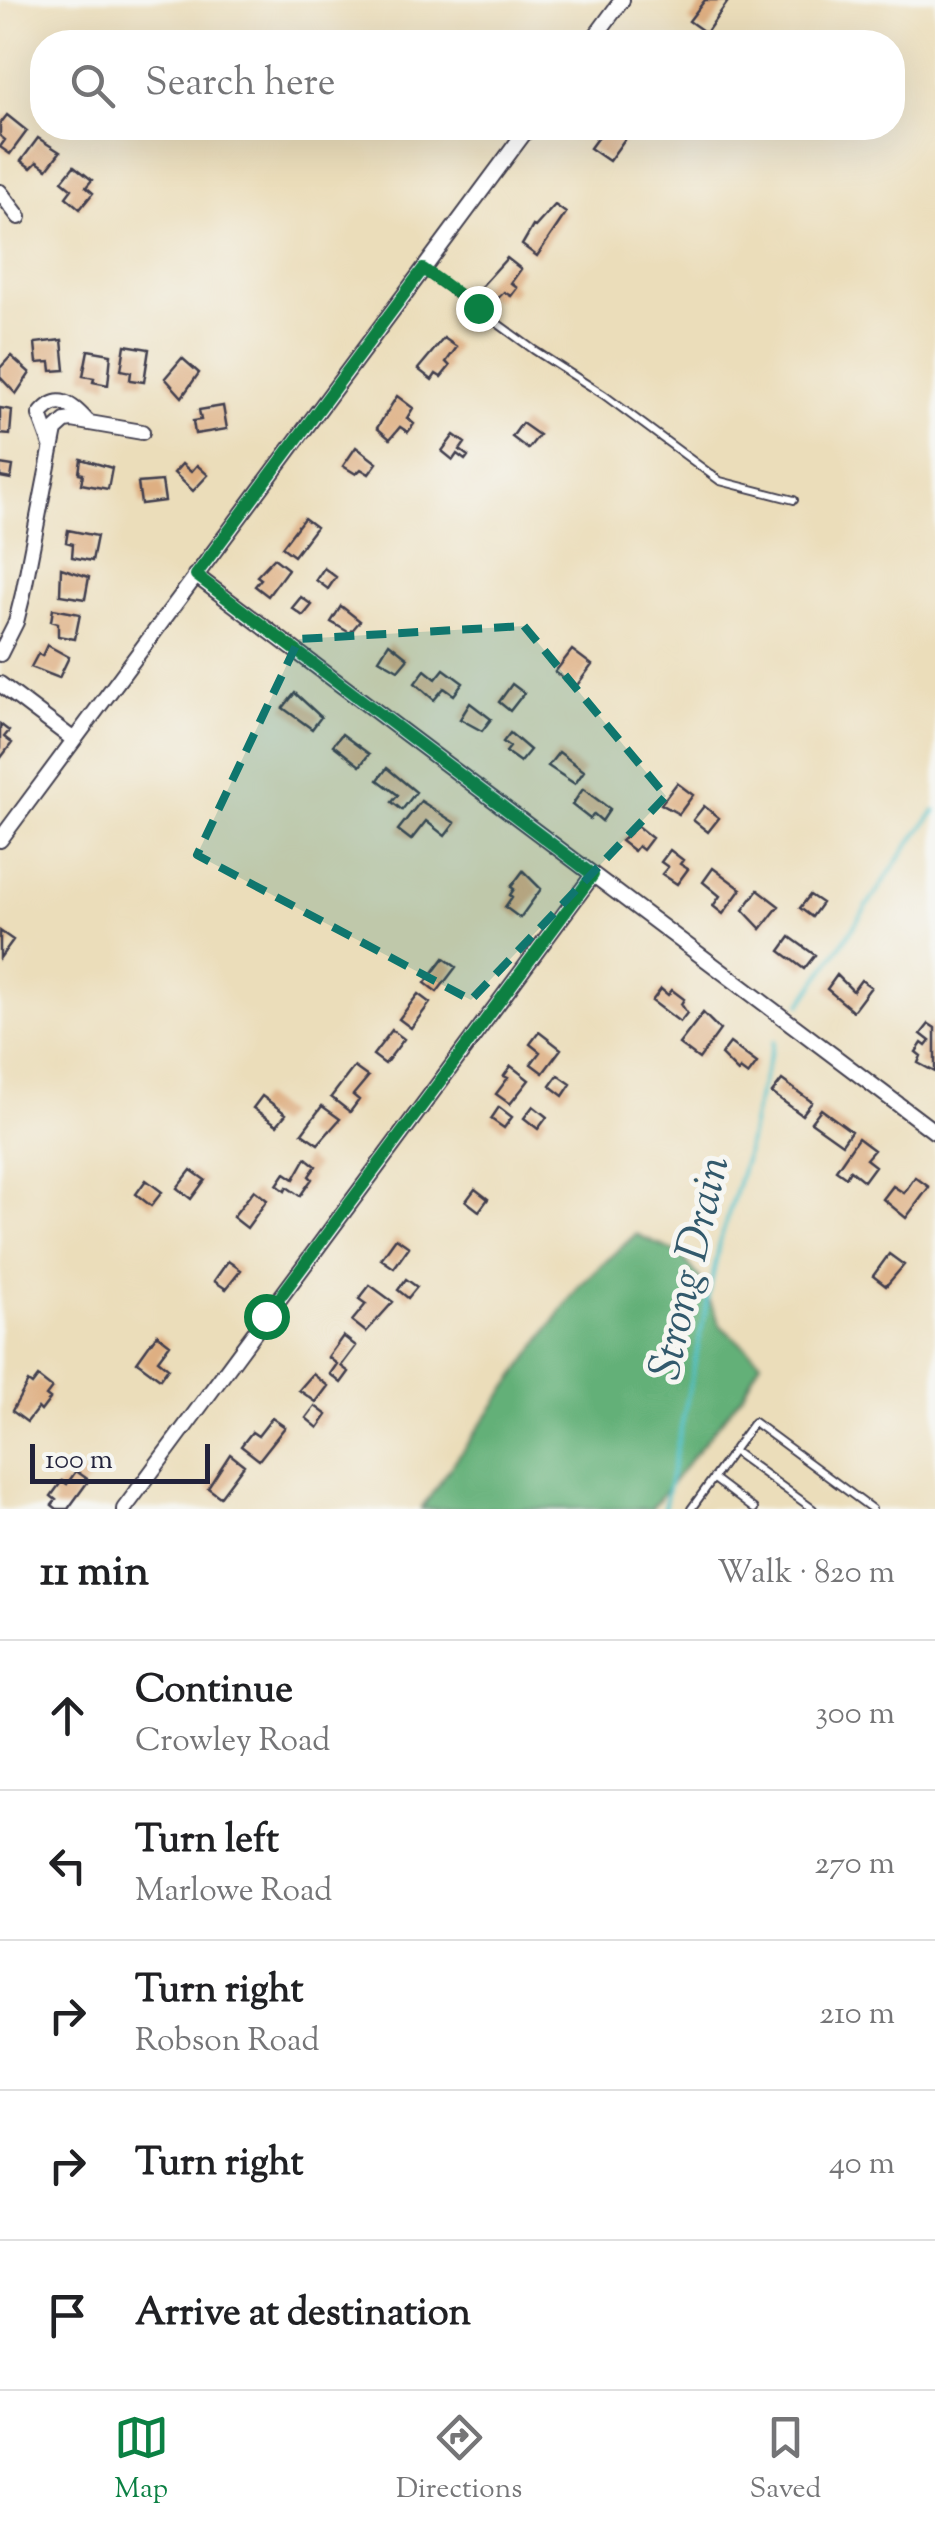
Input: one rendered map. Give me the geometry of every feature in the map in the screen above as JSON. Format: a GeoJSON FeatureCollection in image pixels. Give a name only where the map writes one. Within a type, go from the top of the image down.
{"type":"FeatureCollection","features":[{"type":"Feature","properties":{"kind":"street"},"geometry":{"type":"LineString","coordinates":[[600,30],[622,0]]}},
{"type":"Feature","properties":{"kind":"street"},"geometry":{"type":"LineString","coordinates":[[0,840],[519,140]]}},
{"type":"Feature","properties":{"kind":"street"},"geometry":{"type":"LineString","coordinates":[[0,192],[19,217]]}},
{"type":"Feature","properties":{"kind":"street"},"geometry":{"type":"LineString","coordinates":[[52,445],[40,416],[47,406],[60,400],[71,404],[88,422]]}},
{"type":"Feature","properties":{"kind":"street"},"geometry":{"type":"LineString","coordinates":[[0,654],[20,608],[55,430],[62,422],[72,420],[142,432]]}},
{"type":"Feature","properties":{"kind":"street"},"geometry":{"type":"LineString","coordinates":[[196,575],[935,1132]]}},
{"type":"Feature","properties":{"kind":"street"},"geometry":{"type":"LineString","coordinates":[[0,684],[74,740]]}},
{"type":"Feature","properties":{"kind":"street"},"geometry":{"type":"LineString","coordinates":[[124,1509],[593,875]]}},
{"type":"Feature","properties":{"kind":"lane"},"geometry":{"type":"LineString","coordinates":[[423,269],[604,395],[720,482],[794,500]]}},
{"type":"Feature","properties":{"kind":"lane"},"geometry":{"type":"LineString","coordinates":[[693,1508],[754,1422],[872,1509]]}},
{"type":"Feature","properties":{"kind":"lane"},"geometry":{"type":"LineString","coordinates":[[733,1450],[812,1509]]}},
{"type":"Feature","properties":{"kind":"lane"},"geometry":{"type":"LineString","coordinates":[[712,1478],[754,1509]]}},
{"type":"Feature","properties":{"kind":"highlighted area"},"geometry":{"type":"Polygon","coordinates":[[[524,626],[666,796],[471,1000],[197,855],[299,639],[524,626]]]}},
{"type":"Feature","properties":{"kind":"green space"},"geometry":{"type":"Polygon","coordinates":[[[636,1234],[680,1254],[699,1277],[721,1326],[761,1361],[742,1395],[651,1509],[421,1509],[579,1286],[636,1234]]]}},
{"type":"Feature","properties":{"kind":"building"},"geometry":{"type":"Polygon","coordinates":[[[705,0],[729,0],[708,30],[689,21],[705,0]]]}},
{"type":"Feature","properties":{"kind":"building"},"geometry":{"type":"Polygon","coordinates":[[[7,115],[27,131],[10,154],[0,147],[5,140],[0,136],[0,124],[7,115]]]}},
{"type":"Feature","properties":{"kind":"building"},"geometry":{"type":"Polygon","coordinates":[[[37,140],[60,152],[47,169],[37,162],[31,168],[21,161],[37,140]]]}},
{"type":"Feature","properties":{"kind":"building"},"geometry":{"type":"Polygon","coordinates":[[[596,140],[624,140],[609,161],[590,148],[596,140]]]}},
{"type":"Feature","properties":{"kind":"building"},"geometry":{"type":"Polygon","coordinates":[[[74,166],[92,180],[86,187],[93,193],[80,209],[66,197],[72,189],[62,181],[74,166]]]}},
{"type":"Feature","properties":{"kind":"building"},"geometry":{"type":"Polygon","coordinates":[[[555,205],[566,213],[537,256],[522,245],[533,226],[555,205]]]}},
{"type":"Feature","properties":{"kind":"building"},"geometry":{"type":"Polygon","coordinates":[[[507,258],[521,269],[511,283],[517,288],[511,296],[504,292],[495,301],[479,289],[507,258]]]}},
{"type":"Feature","properties":{"kind":"building"},"geometry":{"type":"Polygon","coordinates":[[[444,338],[457,347],[446,362],[450,366],[441,377],[436,374],[432,380],[418,369],[444,338]]]}},
{"type":"Feature","properties":{"kind":"building"},"geometry":{"type":"Polygon","coordinates":[[[62,340],[65,370],[51,371],[50,362],[37,363],[35,343],[62,340]]]}},
{"type":"Feature","properties":{"kind":"building"},"geometry":{"type":"Polygon","coordinates":[[[125,345],[149,349],[144,382],[130,380],[131,372],[121,370],[125,345]]]}},
{"type":"Feature","properties":{"kind":"building"},"geometry":{"type":"Polygon","coordinates":[[[88,350],[111,354],[108,385],[83,376],[88,350]]]}},
{"type":"Feature","properties":{"kind":"building"},"geometry":{"type":"Polygon","coordinates":[[[11,356],[30,373],[16,394],[0,377],[0,368],[11,356]]]}},
{"type":"Feature","properties":{"kind":"building"},"geometry":{"type":"Polygon","coordinates":[[[182,358],[199,373],[182,397],[165,378],[182,358]]]}},
{"type":"Feature","properties":{"kind":"building"},"geometry":{"type":"Polygon","coordinates":[[[397,396],[413,408],[407,418],[414,424],[408,432],[400,427],[390,439],[377,428],[397,396]]]}},
{"type":"Feature","properties":{"kind":"building"},"geometry":{"type":"Polygon","coordinates":[[[223,406],[227,429],[195,434],[193,421],[201,420],[199,410],[223,406]]]}},
{"type":"Feature","properties":{"kind":"building"},"geometry":{"type":"Polygon","coordinates":[[[0,408],[12,410],[10,435],[0,434],[0,408]]]}},
{"type":"Feature","properties":{"kind":"building"},"geometry":{"type":"Polygon","coordinates":[[[522,423],[539,435],[528,449],[512,437],[522,423]]]}},
{"type":"Feature","properties":{"kind":"building"},"geometry":{"type":"Polygon","coordinates":[[[454,435],[465,443],[460,450],[468,456],[465,460],[457,454],[453,460],[442,451],[454,435]]]}},
{"type":"Feature","properties":{"kind":"building"},"geometry":{"type":"Polygon","coordinates":[[[356,447],[377,463],[369,474],[361,469],[356,474],[343,466],[356,447]]]}},
{"type":"Feature","properties":{"kind":"building"},"geometry":{"type":"Polygon","coordinates":[[[81,459],[112,468],[108,489],[81,484],[81,459]]]}},
{"type":"Feature","properties":{"kind":"building"},"geometry":{"type":"Polygon","coordinates":[[[0,464],[13,466],[11,479],[0,477],[0,464]]]}},
{"type":"Feature","properties":{"kind":"building"},"geometry":{"type":"Polygon","coordinates":[[[182,464],[191,472],[197,465],[208,475],[193,491],[174,473],[182,464]]]}},
{"type":"Feature","properties":{"kind":"building"},"geometry":{"type":"Polygon","coordinates":[[[162,481],[165,501],[141,504],[138,483],[162,481]]]}},
{"type":"Feature","properties":{"kind":"building"},"geometry":{"type":"Polygon","coordinates":[[[304,518],[316,527],[294,556],[282,547],[304,518]]]}},
{"type":"Feature","properties":{"kind":"building"},"geometry":{"type":"Polygon","coordinates":[[[68,530],[97,536],[92,561],[72,557],[73,544],[66,542],[68,530]]]}},
{"type":"Feature","properties":{"kind":"building"},"geometry":{"type":"Polygon","coordinates":[[[274,558],[288,569],[268,596],[255,586],[261,579],[257,576],[274,558]]]}},
{"type":"Feature","properties":{"kind":"building"},"geometry":{"type":"Polygon","coordinates":[[[61,568],[89,577],[85,599],[60,595],[61,568]]]}},
{"type":"Feature","properties":{"kind":"building"},"geometry":{"type":"Polygon","coordinates":[[[324,568],[336,577],[328,589],[316,580],[324,568]]]}},
{"type":"Feature","properties":{"kind":"building"},"geometry":{"type":"Polygon","coordinates":[[[301,597],[312,605],[303,616],[292,608],[301,597]]]}},
{"type":"Feature","properties":{"kind":"building"},"geometry":{"type":"Polygon","coordinates":[[[341,606],[360,621],[350,633],[331,622],[341,606]]]}},
{"type":"Feature","properties":{"kind":"building"},"geometry":{"type":"Polygon","coordinates":[[[53,609],[80,614],[75,639],[58,636],[58,623],[51,621],[53,609]]]}},
{"type":"Feature","properties":{"kind":"building"},"geometry":{"type":"Polygon","coordinates":[[[389,643],[408,658],[398,670],[379,659],[389,643]]]}},
{"type":"Feature","properties":{"kind":"building"},"geometry":{"type":"Polygon","coordinates":[[[47,645],[69,657],[59,678],[31,667],[47,645]]]}},
{"type":"Feature","properties":{"kind":"building"},"geometry":{"type":"Polygon","coordinates":[[[572,650],[592,665],[575,688],[555,672],[572,650]]]}},
{"type":"Feature","properties":{"kind":"building"},"geometry":{"type":"Polygon","coordinates":[[[444,669],[463,683],[454,695],[444,688],[434,700],[415,683],[425,670],[436,679],[444,669]]]}},
{"type":"Feature","properties":{"kind":"building"},"geometry":{"type":"Polygon","coordinates":[[[512,684],[524,693],[510,711],[499,702],[512,684]]]}},
{"type":"Feature","properties":{"kind":"building"},"geometry":{"type":"Polygon","coordinates":[[[295,693],[321,717],[312,729],[283,708],[295,693]]]}},
{"type":"Feature","properties":{"kind":"building"},"geometry":{"type":"Polygon","coordinates":[[[470,703],[491,719],[482,731],[460,719],[470,703]]]}},
{"type":"Feature","properties":{"kind":"building"},"geometry":{"type":"Polygon","coordinates":[[[0,724],[9,731],[4,737],[12,743],[0,759],[0,724]]]}},
{"type":"Feature","properties":{"kind":"building"},"geometry":{"type":"Polygon","coordinates":[[[510,733],[530,750],[520,762],[506,752],[510,747],[503,742],[510,733]]]}},
{"type":"Feature","properties":{"kind":"building"},"geometry":{"type":"Polygon","coordinates":[[[342,734],[369,754],[360,766],[333,745],[342,734]]]}},
{"type":"Feature","properties":{"kind":"building"},"geometry":{"type":"Polygon","coordinates":[[[559,752],[584,771],[575,784],[548,766],[559,752]]]}},
{"type":"Feature","properties":{"kind":"building"},"geometry":{"type":"Polygon","coordinates":[[[387,768],[416,792],[402,810],[392,802],[398,795],[378,780],[387,768]]]}},
{"type":"Feature","properties":{"kind":"building"},"geometry":{"type":"Polygon","coordinates":[[[677,783],[693,795],[679,814],[661,804],[677,783]]]}},
{"type":"Feature","properties":{"kind":"building"},"geometry":{"type":"Polygon","coordinates":[[[583,789],[610,809],[602,821],[594,814],[590,819],[572,805],[583,789]]]}},
{"type":"Feature","properties":{"kind":"building"},"geometry":{"type":"Polygon","coordinates":[[[421,801],[455,823],[445,836],[426,821],[411,840],[398,830],[421,801]]]}},
{"type":"Feature","properties":{"kind":"building"},"geometry":{"type":"Polygon","coordinates":[[[704,806],[719,818],[708,832],[693,820],[704,806]]]}},
{"type":"Feature","properties":{"kind":"building"},"geometry":{"type":"Polygon","coordinates":[[[637,826],[652,838],[643,850],[638,846],[634,851],[621,841],[637,826]]]}},
{"type":"Feature","properties":{"kind":"building"},"geometry":{"type":"Polygon","coordinates":[[[670,850],[688,869],[677,884],[662,874],[668,867],[661,862],[670,850]]]}},
{"type":"Feature","properties":{"kind":"building"},"geometry":{"type":"Polygon","coordinates":[[[713,868],[741,889],[723,914],[713,906],[720,896],[703,882],[713,868]]]}},
{"type":"Feature","properties":{"kind":"building"},"geometry":{"type":"Polygon","coordinates":[[[523,871],[541,889],[520,918],[505,907],[512,897],[511,887],[523,871]]]}},
{"type":"Feature","properties":{"kind":"building"},"geometry":{"type":"Polygon","coordinates":[[[758,890],[779,906],[761,929],[743,910],[758,890]]]}},
{"type":"Feature","properties":{"kind":"building"},"geometry":{"type":"Polygon","coordinates":[[[810,895],[822,903],[812,917],[800,908],[810,895]]]}},
{"type":"Feature","properties":{"kind":"building"},"geometry":{"type":"Polygon","coordinates":[[[0,931],[13,940],[0,958],[0,931]]]}},
{"type":"Feature","properties":{"kind":"building"},"geometry":{"type":"Polygon","coordinates":[[[790,937],[815,955],[804,969],[780,951],[790,937]]]}},
{"type":"Feature","properties":{"kind":"building"},"geometry":{"type":"Polygon","coordinates":[[[444,958],[456,967],[437,992],[425,983],[444,958]]]}},
{"type":"Feature","properties":{"kind":"building"},"geometry":{"type":"Polygon","coordinates":[[[837,975],[853,991],[861,980],[871,987],[853,1011],[827,989],[837,975]]]}},
{"type":"Feature","properties":{"kind":"building"},"geometry":{"type":"Polygon","coordinates":[[[661,989],[668,995],[672,990],[684,999],[681,1004],[687,1013],[680,1022],[652,1001],[661,989]]]}},
{"type":"Feature","properties":{"kind":"building"},"geometry":{"type":"Polygon","coordinates":[[[418,994],[430,1003],[411,1028],[399,1019],[418,994]]]}},
{"type":"Feature","properties":{"kind":"building"},"geometry":{"type":"Polygon","coordinates":[[[703,1013],[720,1030],[699,1059],[679,1044],[703,1013]]]}},
{"type":"Feature","properties":{"kind":"building"},"geometry":{"type":"Polygon","coordinates":[[[929,1024],[935,1028],[935,1072],[918,1063],[921,1056],[916,1052],[922,1043],[926,1046],[930,1041],[921,1034],[929,1024]]]}},
{"type":"Feature","properties":{"kind":"building"},"geometry":{"type":"Polygon","coordinates":[[[392,1030],[404,1039],[385,1064],[373,1055],[392,1030]]]}},
{"type":"Feature","properties":{"kind":"building"},"geometry":{"type":"Polygon","coordinates":[[[539,1032],[561,1049],[543,1073],[531,1064],[540,1052],[530,1044],[539,1032]]]}},
{"type":"Feature","properties":{"kind":"building"},"geometry":{"type":"Polygon","coordinates":[[[730,1043],[757,1063],[748,1075],[740,1069],[738,1072],[721,1055],[730,1043]]]}},
{"type":"Feature","properties":{"kind":"building"},"geometry":{"type":"Polygon","coordinates":[[[511,1066],[529,1080],[510,1104],[496,1094],[508,1078],[504,1076],[511,1066]]]}},
{"type":"Feature","properties":{"kind":"building"},"geometry":{"type":"Polygon","coordinates":[[[354,1067],[368,1077],[353,1095],[359,1100],[350,1112],[331,1097],[354,1067]]]}},
{"type":"Feature","properties":{"kind":"building"},"geometry":{"type":"Polygon","coordinates":[[[558,1075],[571,1084],[563,1096],[550,1086],[558,1075]]]}},
{"type":"Feature","properties":{"kind":"building"},"geometry":{"type":"Polygon","coordinates":[[[782,1080],[812,1102],[802,1115],[772,1093],[782,1080]]]}},
{"type":"Feature","properties":{"kind":"building"},"geometry":{"type":"Polygon","coordinates":[[[262,1096],[286,1114],[277,1125],[253,1108],[262,1096]]]}},
{"type":"Feature","properties":{"kind":"building"},"geometry":{"type":"Polygon","coordinates":[[[322,1106],[340,1119],[318,1144],[302,1133],[322,1106]]]}},
{"type":"Feature","properties":{"kind":"building"},"geometry":{"type":"Polygon","coordinates":[[[533,1106],[547,1117],[538,1129],[524,1118],[533,1106]]]}},
{"type":"Feature","properties":{"kind":"building"},"geometry":{"type":"Polygon","coordinates":[[[499,1107],[512,1117],[504,1128],[491,1119],[499,1107]]]}},
{"type":"Feature","properties":{"kind":"building"},"geometry":{"type":"Polygon","coordinates":[[[821,1109],[851,1131],[842,1144],[811,1122],[821,1109]]]}},
{"type":"Feature","properties":{"kind":"building"},"geometry":{"type":"Polygon","coordinates":[[[858,1138],[874,1150],[866,1159],[875,1166],[864,1181],[850,1170],[846,1177],[836,1170],[858,1138]]]}},
{"type":"Feature","properties":{"kind":"building"},"geometry":{"type":"Polygon","coordinates":[[[306,1158],[316,1166],[300,1196],[277,1185],[285,1173],[294,1179],[306,1158]]]}},
{"type":"Feature","properties":{"kind":"building"},"geometry":{"type":"Polygon","coordinates":[[[191,1170],[205,1180],[191,1199],[177,1188],[191,1170]]]}},
{"type":"Feature","properties":{"kind":"building"},"geometry":{"type":"Polygon","coordinates":[[[915,1177],[929,1187],[906,1218],[883,1199],[893,1186],[904,1193],[915,1177]]]}},
{"type":"Feature","properties":{"kind":"building"},"geometry":{"type":"Polygon","coordinates":[[[146,1180],[162,1192],[151,1206],[136,1194],[146,1180]]]}},
{"type":"Feature","properties":{"kind":"building"},"geometry":{"type":"Polygon","coordinates":[[[475,1189],[488,1199],[479,1211],[466,1201],[475,1189]]]}},
{"type":"Feature","properties":{"kind":"building"},"geometry":{"type":"Polygon","coordinates":[[[254,1190],[267,1200],[247,1228],[233,1217],[254,1190]]]}},
{"type":"Feature","properties":{"kind":"building"},"geometry":{"type":"Polygon","coordinates":[[[396,1238],[409,1247],[394,1268],[381,1259],[396,1238]]]}},
{"type":"Feature","properties":{"kind":"building"},"geometry":{"type":"Polygon","coordinates":[[[889,1254],[904,1265],[886,1286],[873,1276],[889,1254]]]}},
{"type":"Feature","properties":{"kind":"building"},"geometry":{"type":"Polygon","coordinates":[[[228,1261],[241,1270],[226,1289],[214,1281],[228,1261]]]}},
{"type":"Feature","properties":{"kind":"building"},"geometry":{"type":"Polygon","coordinates":[[[406,1279],[417,1287],[408,1298],[398,1290],[406,1279]]]}},
{"type":"Feature","properties":{"kind":"building"},"geometry":{"type":"Polygon","coordinates":[[[370,1285],[393,1302],[366,1332],[352,1321],[366,1304],[359,1299],[370,1285]]]}},
{"type":"Feature","properties":{"kind":"building"},"geometry":{"type":"Polygon","coordinates":[[[157,1334],[170,1344],[158,1360],[168,1368],[160,1379],[137,1362],[157,1334]]]}},
{"type":"Feature","properties":{"kind":"building"},"geometry":{"type":"Polygon","coordinates":[[[343,1336],[356,1346],[341,1366],[349,1372],[341,1383],[330,1374],[337,1364],[328,1357],[343,1336]]]}},
{"type":"Feature","properties":{"kind":"building"},"geometry":{"type":"Polygon","coordinates":[[[313,1374],[328,1386],[316,1402],[299,1390],[313,1374]]]}},
{"type":"Feature","properties":{"kind":"building"},"geometry":{"type":"Polygon","coordinates":[[[38,1377],[52,1388],[46,1396],[50,1399],[27,1422],[12,1411],[28,1382],[32,1385],[38,1377]]]}},
{"type":"Feature","properties":{"kind":"building"},"geometry":{"type":"Polygon","coordinates":[[[315,1406],[327,1415],[318,1428],[306,1418],[315,1406]]]}},
{"type":"Feature","properties":{"kind":"building"},"geometry":{"type":"Polygon","coordinates":[[[272,1418],[285,1427],[259,1460],[241,1446],[252,1432],[258,1436],[272,1418]]]}},
{"type":"Feature","properties":{"kind":"building"},"geometry":{"type":"Polygon","coordinates":[[[230,1454],[244,1465],[220,1497],[208,1488],[230,1454]]]}},
{"type":"Feature","properties":{"kind":"building"},"geometry":{"type":"Polygon","coordinates":[[[76,1471],[89,1480],[68,1509],[57,1509],[51,1496],[76,1471]]]}},
{"type":"Feature","properties":{"kind":"waterway","name":"Strong Drain"},"geometry":{"type":"LineString","coordinates":[[801,1004],[935,811]]}},
{"type":"Feature","properties":{"kind":"waterway","name":"Strong Drain"},"geometry":{"type":"LineString","coordinates":[[664,1509],[720,1241],[745,1160],[774,1041]]}},
{"type":"Feature","properties":{"kind":"route"},"geometry":{"type":"LineString","coordinates":[[266,1316],[593,875],[196,575],[423,269],[478,308]]}}]}
